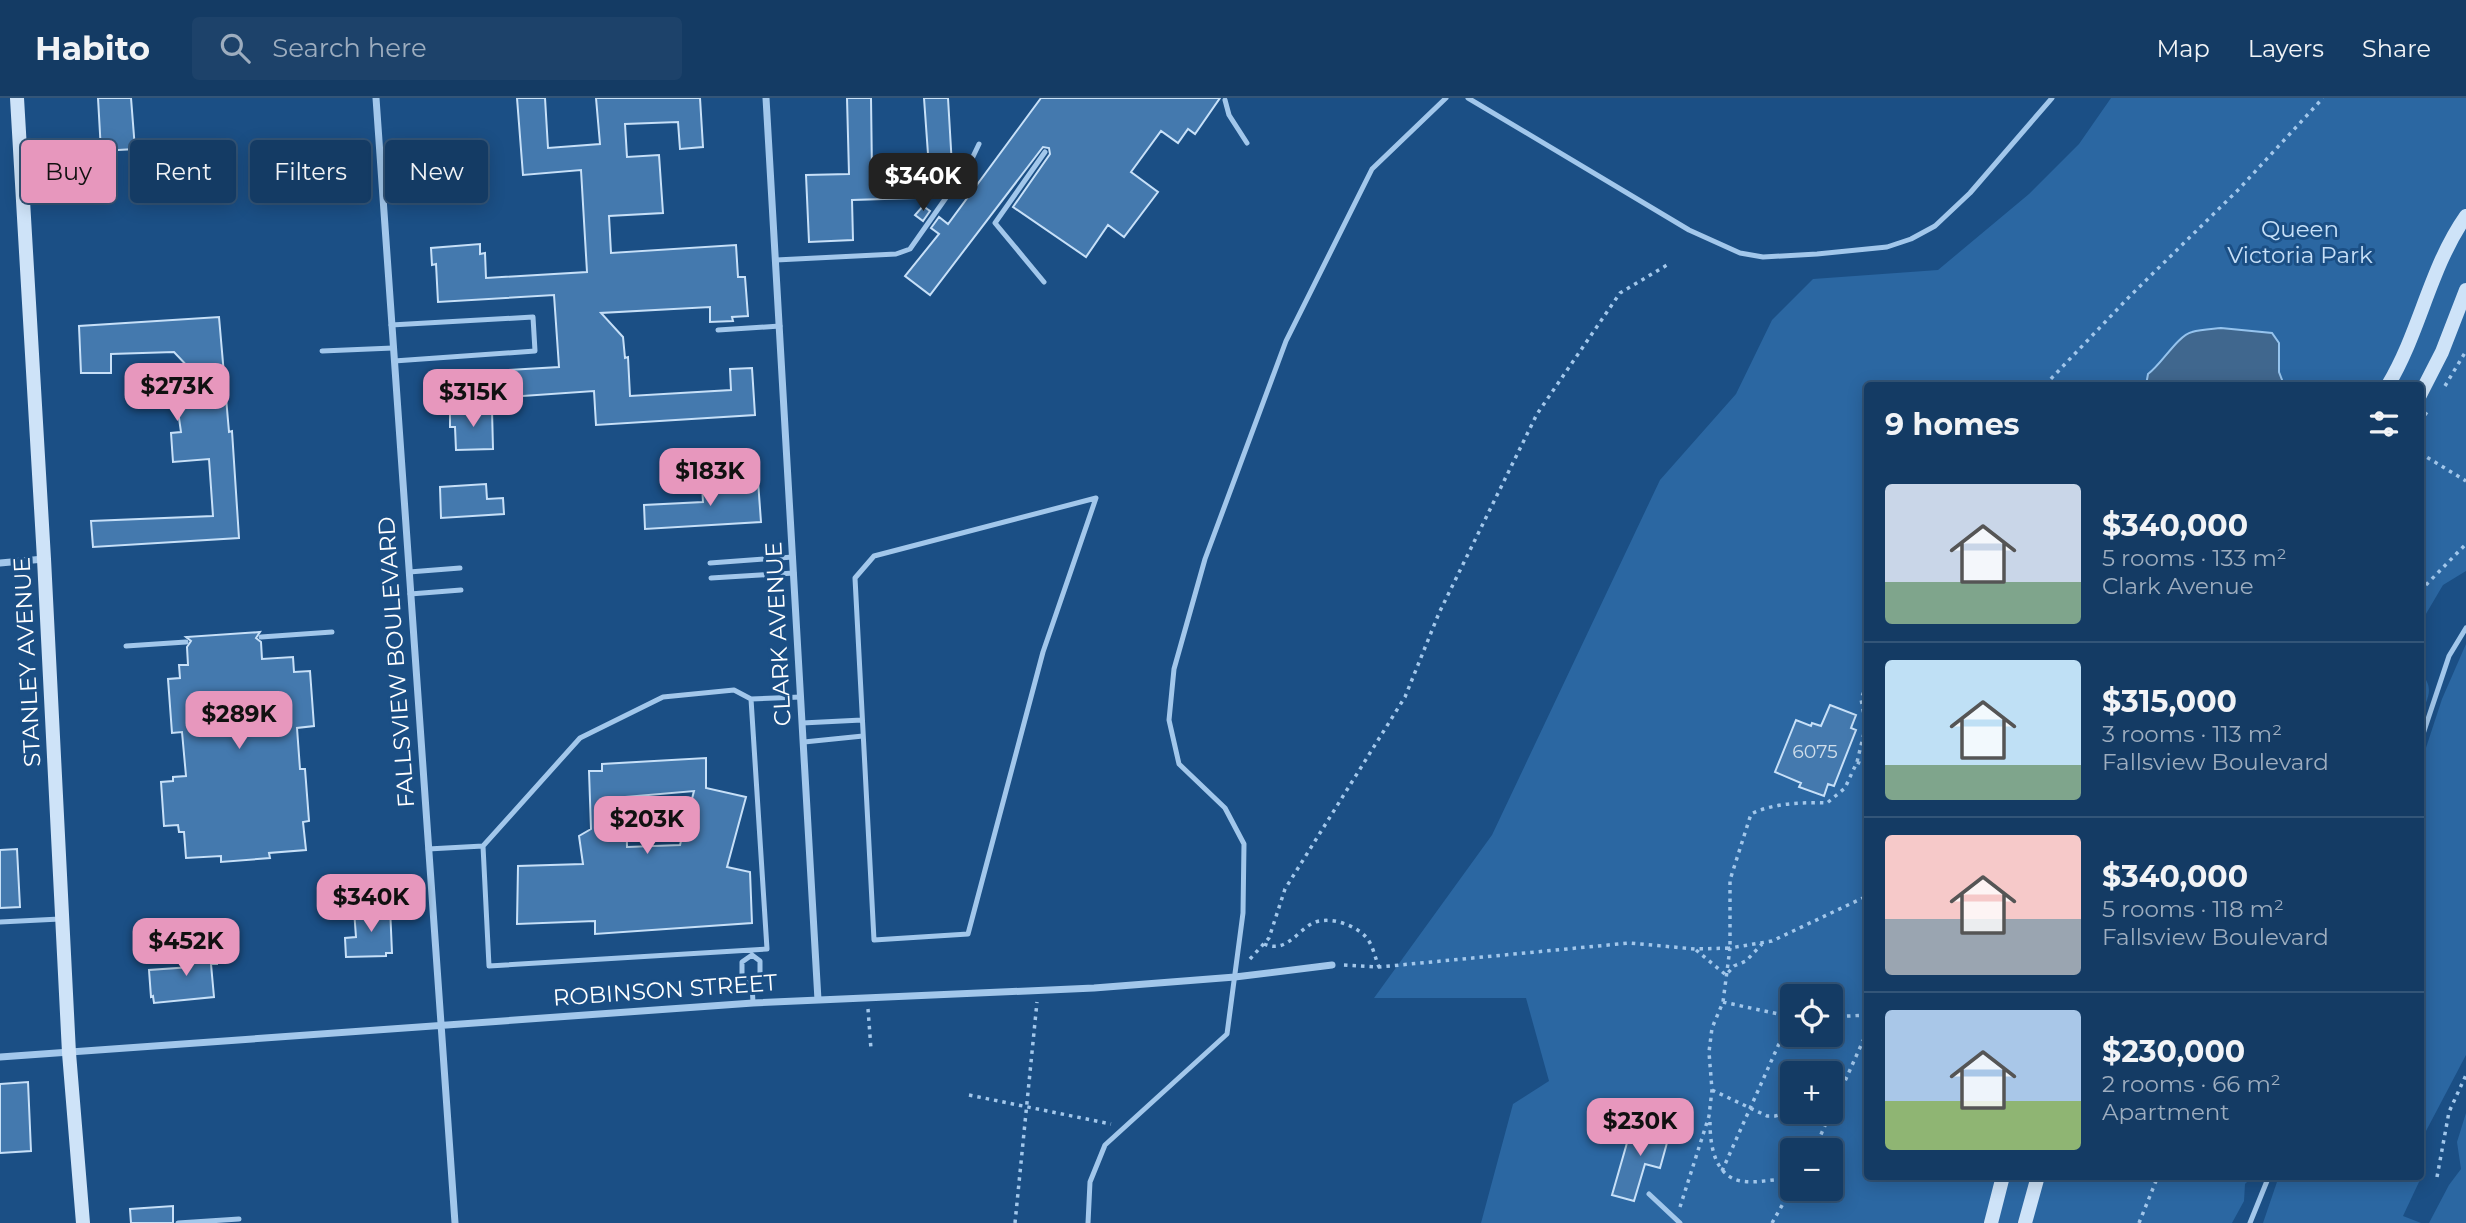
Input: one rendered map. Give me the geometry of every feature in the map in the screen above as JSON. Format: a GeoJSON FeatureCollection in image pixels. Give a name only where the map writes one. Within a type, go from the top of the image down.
{"type":"FeatureCollection","features":[{"type":"Feature","properties":{"kind":"main road","name":"STANLEY AVENUE"},"geometry":{"type":"LineString","coordinates":[[17,98],[69,1053],[83,1223]]}},
{"type":"Feature","properties":{"kind":"main road"},"geometry":{"type":"LineString","coordinates":[[2390,382],[2403,356],[2437,271],[2465,217]]}},
{"type":"Feature","properties":{"kind":"main road"},"geometry":{"type":"LineString","coordinates":[[2424,387],[2442,352],[2466,290]]}},
{"type":"Feature","properties":{"kind":"main road"},"geometry":{"type":"LineString","coordinates":[[1990,1223],[2002,1180]]}},
{"type":"Feature","properties":{"kind":"main road"},"geometry":{"type":"LineString","coordinates":[[2025,1223],[2037,1180]]}},
{"type":"Feature","properties":{"kind":"street","name":"FALLSVIEW BOULEVARD"},"geometry":{"type":"LineString","coordinates":[[376,98],[455,1223]]}},
{"type":"Feature","properties":{"kind":"street","name":"CLARK AVENUE"},"geometry":{"type":"LineString","coordinates":[[766,98],[818,1000]]}},
{"type":"Feature","properties":{"kind":"street"},"geometry":{"type":"LineString","coordinates":[[0,563],[44,559]]}},
{"type":"Feature","properties":{"kind":"street","name":"ROBINSON STREET"},"geometry":{"type":"LineString","coordinates":[[0,1056],[753,1003],[1038,990],[1235,977],[1332,965]]}},
{"type":"Feature","properties":{"kind":"lane"},"geometry":{"type":"LineString","coordinates":[[1088,1223],[1090,1182],[1105,1145],[1227,1034],[1243,913],[1244,844],[1225,808],[1179,764],[1169,720],[1174,668],[1205,559],[1286,341],[1372,169],[1446,98]]}},
{"type":"Feature","properties":{"kind":"lane"},"geometry":{"type":"LineString","coordinates":[[1468,98],[1689,230],[1740,253],[1763,257],[1887,247],[1911,239],[1935,226],[1970,193],[2052,98]]}},
{"type":"Feature","properties":{"kind":"lane"},"geometry":{"type":"LineString","coordinates":[[1225,100],[1229,115],[1247,143]]}},
{"type":"Feature","properties":{"kind":"lane"},"geometry":{"type":"LineString","coordinates":[[776,260],[896,254],[909,249],[970,165],[979,144]]}},
{"type":"Feature","properties":{"kind":"lane"},"geometry":{"type":"LineString","coordinates":[[1044,282],[995,223],[1045,152]]}},
{"type":"Feature","properties":{"kind":"lane"},"geometry":{"type":"LineString","coordinates":[[391,325],[533,317],[536,351],[394,361]]}},
{"type":"Feature","properties":{"kind":"lane"},"geometry":{"type":"LineString","coordinates":[[718,330],[780,326]]}},
{"type":"Feature","properties":{"kind":"lane"},"geometry":{"type":"LineString","coordinates":[[322,351],[393,348]]}},
{"type":"Feature","properties":{"kind":"lane"},"geometry":{"type":"LineString","coordinates":[[1096,498],[1043,652],[968,934],[874,940],[863,736],[855,578],[874,556],[1096,498]]}},
{"type":"Feature","properties":{"kind":"lane"},"geometry":{"type":"LineString","coordinates":[[710,563],[793,557]]}},
{"type":"Feature","properties":{"kind":"lane"},"geometry":{"type":"LineString","coordinates":[[409,572],[460,568]]}},
{"type":"Feature","properties":{"kind":"lane"},"geometry":{"type":"LineString","coordinates":[[711,578],[794,573]]}},
{"type":"Feature","properties":{"kind":"lane"},"geometry":{"type":"LineString","coordinates":[[410,594],[461,590]]}},
{"type":"Feature","properties":{"kind":"lane"},"geometry":{"type":"LineString","coordinates":[[2424,731],[2449,656],[2466,628]]}},
{"type":"Feature","properties":{"kind":"lane"},"geometry":{"type":"LineString","coordinates":[[261,637],[332,632]]}},
{"type":"Feature","properties":{"kind":"lane"},"geometry":{"type":"LineString","coordinates":[[126,646],[187,642]]}},
{"type":"Feature","properties":{"kind":"lane"},"geometry":{"type":"LineString","coordinates":[[751,699],[767,949],[751,953],[489,966],[483,846],[580,738],[663,697],[734,690],[751,699],[801,697]]}},
{"type":"Feature","properties":{"kind":"lane"},"geometry":{"type":"LineString","coordinates":[[802,723],[862,720]]}},
{"type":"Feature","properties":{"kind":"lane"},"geometry":{"type":"LineString","coordinates":[[804,741],[863,736]]}},
{"type":"Feature","properties":{"kind":"lane"},"geometry":{"type":"LineString","coordinates":[[428,849],[483,846]]}},
{"type":"Feature","properties":{"kind":"lane"},"geometry":{"type":"LineString","coordinates":[[0,922],[63,919]]}},
{"type":"Feature","properties":{"kind":"lane"},"geometry":{"type":"LineString","coordinates":[[751,953],[760,961],[760,979],[752,983]]}},
{"type":"Feature","properties":{"kind":"lane"},"geometry":{"type":"LineString","coordinates":[[751,953],[742,962],[742,978],[752,983]]}},
{"type":"Feature","properties":{"kind":"lane"},"geometry":{"type":"LineString","coordinates":[[752,983],[753,1003]]}},
{"type":"Feature","properties":{"kind":"lane"},"geometry":{"type":"LineString","coordinates":[[2250,1223],[2267,1180]]}},
{"type":"Feature","properties":{"kind":"lane"},"geometry":{"type":"LineString","coordinates":[[1649,1194],[1678,1221]]}},
{"type":"Feature","properties":{"kind":"lane"},"geometry":{"type":"LineString","coordinates":[[178,1223],[239,1219]]}},
{"type":"Feature","properties":{"kind":"path"},"geometry":{"type":"LineString","coordinates":[[2048,382],[2130,296],[2239,189],[2323,98]]}},
{"type":"Feature","properties":{"kind":"path"},"geometry":{"type":"LineString","coordinates":[[1235,977],[1269,939],[1285,889],[1405,697],[1439,613],[1537,414],[1620,293],[1667,265]]}},
{"type":"Feature","properties":{"kind":"path"},"geometry":{"type":"LineString","coordinates":[[2424,455],[2466,481]]}},
{"type":"Feature","properties":{"kind":"path"},"geometry":{"type":"LineString","coordinates":[[2424,588],[2466,544]]}},
{"type":"Feature","properties":{"kind":"path"},"geometry":{"type":"LineString","coordinates":[[1864,692],[1861,699],[1864,715]]}},
{"type":"Feature","properties":{"kind":"path"},"geometry":{"type":"LineString","coordinates":[[1780,1179],[1742,1181],[1731,1178],[1716,1162],[1710,1137],[1712,1090],[1709,1052],[1712,1028],[1723,1002],[1730,948],[1730,880],[1751,814],[1795,802],[1827,803],[1845,788],[1857,761],[1864,733]]}},
{"type":"Feature","properties":{"kind":"path"},"geometry":{"type":"LineString","coordinates":[[1857,761],[1864,764]]}},
{"type":"Feature","properties":{"kind":"path"},"geometry":{"type":"LineString","coordinates":[[1332,965],[1379,967],[1629,943],[1695,949],[1730,948],[1772,941],[1864,897]]}},
{"type":"Feature","properties":{"kind":"path"},"geometry":{"type":"LineString","coordinates":[[1264,944],[1272,947],[1287,944],[1313,923],[1330,921],[1348,924],[1366,937],[1379,967]]}},
{"type":"Feature","properties":{"kind":"path"},"geometry":{"type":"LineString","coordinates":[[1726,975],[1746,961],[1763,942]]}},
{"type":"Feature","properties":{"kind":"path"},"geometry":{"type":"LineString","coordinates":[[1695,949],[1726,975]]}},
{"type":"Feature","properties":{"kind":"path"},"geometry":{"type":"LineString","coordinates":[[1016,1223],[1038,990]]}},
{"type":"Feature","properties":{"kind":"path"},"geometry":{"type":"LineString","coordinates":[[867,997],[871,1049]]}},
{"type":"Feature","properties":{"kind":"path"},"geometry":{"type":"LineString","coordinates":[[1723,1002],[1780,1014]]}},
{"type":"Feature","properties":{"kind":"path"},"geometry":{"type":"LineString","coordinates":[[1843,1016],[1864,1014]]}},
{"type":"Feature","properties":{"kind":"path"},"geometry":{"type":"LineString","coordinates":[[1843,1086],[1864,1038]]}},
{"type":"Feature","properties":{"kind":"path"},"geometry":{"type":"LineString","coordinates":[[1722,1171],[1780,1043]]}},
{"type":"Feature","properties":{"kind":"path"},"geometry":{"type":"LineString","coordinates":[[2437,1177],[2449,1112],[2466,1076]]}},
{"type":"Feature","properties":{"kind":"path"},"geometry":{"type":"LineString","coordinates":[[1712,1090],[1768,1116],[1780,1114]]}},
{"type":"Feature","properties":{"kind":"path"},"geometry":{"type":"LineString","coordinates":[[969,1094],[1125,1127]]}},
{"type":"Feature","properties":{"kind":"path"},"geometry":{"type":"LineString","coordinates":[[1678,1221],[1709,1116]]}},
{"type":"Feature","properties":{"kind":"path"},"geometry":{"type":"LineString","coordinates":[[2139,1223],[2156,1180]]}},
{"type":"Feature","properties":{"kind":"path"},"geometry":{"type":"LineString","coordinates":[[1772,1223],[1785,1201]]}},
{"type":"Feature","properties":{"kind":"green space","name":"Queen Victoria Park"},"geometry":{"type":"Polygon","coordinates":[[[2111,98],[2466,98],[2466,571],[2443,585],[2424,617],[2424,382],[1864,382],[1864,1180],[2249,1180],[2245,1184],[2244,1201],[2232,1223],[1481,1223],[1513,1104],[1549,1081],[1526,998],[1374,998],[1492,835],[1660,480],[1736,394],[1772,320],[1813,279],[1938,270],[2029,194],[2079,144],[2111,98]]]}},
{"type":"Feature","properties":{"kind":"green space"},"geometry":{"type":"Polygon","coordinates":[[[2466,644],[2466,1055],[2424,1132],[2424,754],[2442,699],[2466,644]]]}},
{"type":"Feature","properties":{"kind":"green space"},"geometry":{"type":"Polygon","coordinates":[[[2424,677],[2429,689],[2424,707],[2424,677]]]}},
{"type":"Feature","properties":{"kind":"green space"},"geometry":{"type":"Polygon","coordinates":[[[2466,1113],[2466,1223],[2429,1223],[2449,1185],[2461,1169],[2457,1142],[2466,1113]]]}},
{"type":"Feature","properties":{"kind":"green space"},"geometry":{"type":"Polygon","coordinates":[[[2278,1180],[2420,1180],[2403,1216],[2421,1223],[2263,1223],[2278,1180]]]}},
{"type":"Feature","properties":{"kind":"shaded area"},"geometry":{"type":"Polygon","coordinates":[[[2221,328],[2272,333],[2279,343],[2279,372],[2283,382],[2147,382],[2148,374],[2175,344],[2186,335],[2199,330],[2221,328]]]}},
{"type":"Feature","properties":{"kind":"building"},"geometry":{"type":"Polygon","coordinates":[[[98,98],[131,98],[134,140],[130,140],[130,149],[116,150],[116,140],[100,140],[98,98]]]}},
{"type":"Feature","properties":{"kind":"building"},"geometry":{"type":"Polygon","coordinates":[[[517,98],[545,98],[548,148],[600,144],[596,98],[700,98],[703,147],[680,149],[678,122],[625,124],[627,157],[659,155],[663,213],[609,216],[611,253],[736,245],[738,277],[745,277],[748,316],[732,317],[733,321],[710,322],[710,307],[601,313],[623,337],[625,358],[628,357],[630,396],[731,390],[730,369],[752,368],[755,415],[596,425],[594,391],[478,399],[477,372],[559,367],[554,295],[438,302],[436,264],[432,265],[431,248],[480,244],[480,254],[485,253],[486,278],[587,272],[581,170],[523,175],[517,98]]]}},
{"type":"Feature","properties":{"kind":"building"},"geometry":{"type":"Polygon","coordinates":[[[847,98],[871,98],[872,173],[915,172],[916,198],[852,200],[853,240],[809,242],[806,175],[849,174],[847,98]]]}},
{"type":"Feature","properties":{"kind":"building"},"geometry":{"type":"Polygon","coordinates":[[[924,98],[948,98],[952,166],[929,168],[924,98]]]}},
{"type":"Feature","properties":{"kind":"building"},"geometry":{"type":"Polygon","coordinates":[[[1041,98],[1220,98],[1195,134],[1188,129],[1178,143],[1161,131],[1131,172],[1158,192],[1124,237],[1108,225],[1086,257],[1013,207],[1050,154],[1049,148],[1043,147],[930,295],[905,276],[939,234],[931,228],[939,217],[948,224],[1041,98]]]}},
{"type":"Feature","properties":{"kind":"building"},"geometry":{"type":"Polygon","coordinates":[[[923,206],[930,211],[923,221],[915,215],[923,206]]]}},
{"type":"Feature","properties":{"kind":"building"},"geometry":{"type":"Polygon","coordinates":[[[219,317],[229,432],[232,431],[239,538],[93,547],[91,521],[213,516],[209,459],[173,462],[171,433],[181,432],[178,411],[193,393],[191,370],[174,352],[111,354],[111,373],[81,373],[79,326],[219,317]]]}},
{"type":"Feature","properties":{"kind":"building"},"geometry":{"type":"Polygon","coordinates":[[[492,410],[493,449],[456,450],[455,427],[450,427],[450,411],[492,410]]]}},
{"type":"Feature","properties":{"kind":"building"},"geometry":{"type":"Polygon","coordinates":[[[758,481],[761,522],[645,529],[644,505],[703,502],[702,485],[758,481]]]}},
{"type":"Feature","properties":{"kind":"building"},"geometry":{"type":"Polygon","coordinates":[[[486,484],[487,499],[503,498],[504,514],[441,518],[440,487],[486,484]]]}},
{"type":"Feature","properties":{"kind":"building"},"geometry":{"type":"Polygon","coordinates":[[[260,632],[256,638],[261,642],[262,659],[293,657],[294,672],[310,671],[314,726],[297,728],[300,769],[305,769],[309,821],[303,822],[306,850],[269,853],[270,858],[221,862],[221,856],[186,858],[184,832],[179,832],[178,825],[164,826],[161,782],[186,776],[182,732],[172,733],[168,679],[180,678],[179,665],[188,665],[187,647],[191,641],[186,637],[260,632]]]}},
{"type":"Feature","properties":{"kind":"building"},"geometry":{"type":"Polygon","coordinates":[[[1830,705],[1856,715],[1851,728],[1856,730],[1834,786],[1828,784],[1824,796],[1799,787],[1801,783],[1775,772],[1796,720],[1811,726],[1812,723],[1821,726],[1830,705]]]}},
{"type":"Feature","properties":{"kind":"building"},"geometry":{"type":"Polygon","coordinates":[[[706,758],[706,788],[746,797],[727,867],[750,872],[752,923],[595,934],[595,921],[517,924],[518,866],[583,864],[579,836],[591,829],[589,771],[602,771],[602,764],[706,758]],[[694,791],[626,797],[627,847],[680,845],[694,791]]]}},
{"type":"Feature","properties":{"kind":"building"},"geometry":{"type":"Polygon","coordinates":[[[17,849],[20,907],[0,908],[0,850],[17,849]]]}},
{"type":"Feature","properties":{"kind":"building"},"geometry":{"type":"Polygon","coordinates":[[[390,907],[392,953],[386,953],[386,956],[346,957],[345,938],[356,937],[354,910],[390,907]]]}},
{"type":"Feature","properties":{"kind":"building"},"geometry":{"type":"Polygon","coordinates":[[[215,943],[217,964],[211,964],[214,997],[154,1003],[149,970],[191,967],[190,948],[199,947],[199,944],[215,943]]]}},
{"type":"Feature","properties":{"kind":"building"},"geometry":{"type":"Polygon","coordinates":[[[28,1082],[31,1151],[0,1153],[0,1084],[28,1082]]]}},
{"type":"Feature","properties":{"kind":"building"},"geometry":{"type":"Polygon","coordinates":[[[1633,1122],[1670,1132],[1660,1168],[1645,1164],[1634,1201],[1612,1195],[1633,1122]]]}},
{"type":"Feature","properties":{"kind":"building"},"geometry":{"type":"Polygon","coordinates":[[[173,1206],[173,1223],[131,1223],[130,1209],[173,1206]]]}}]}
